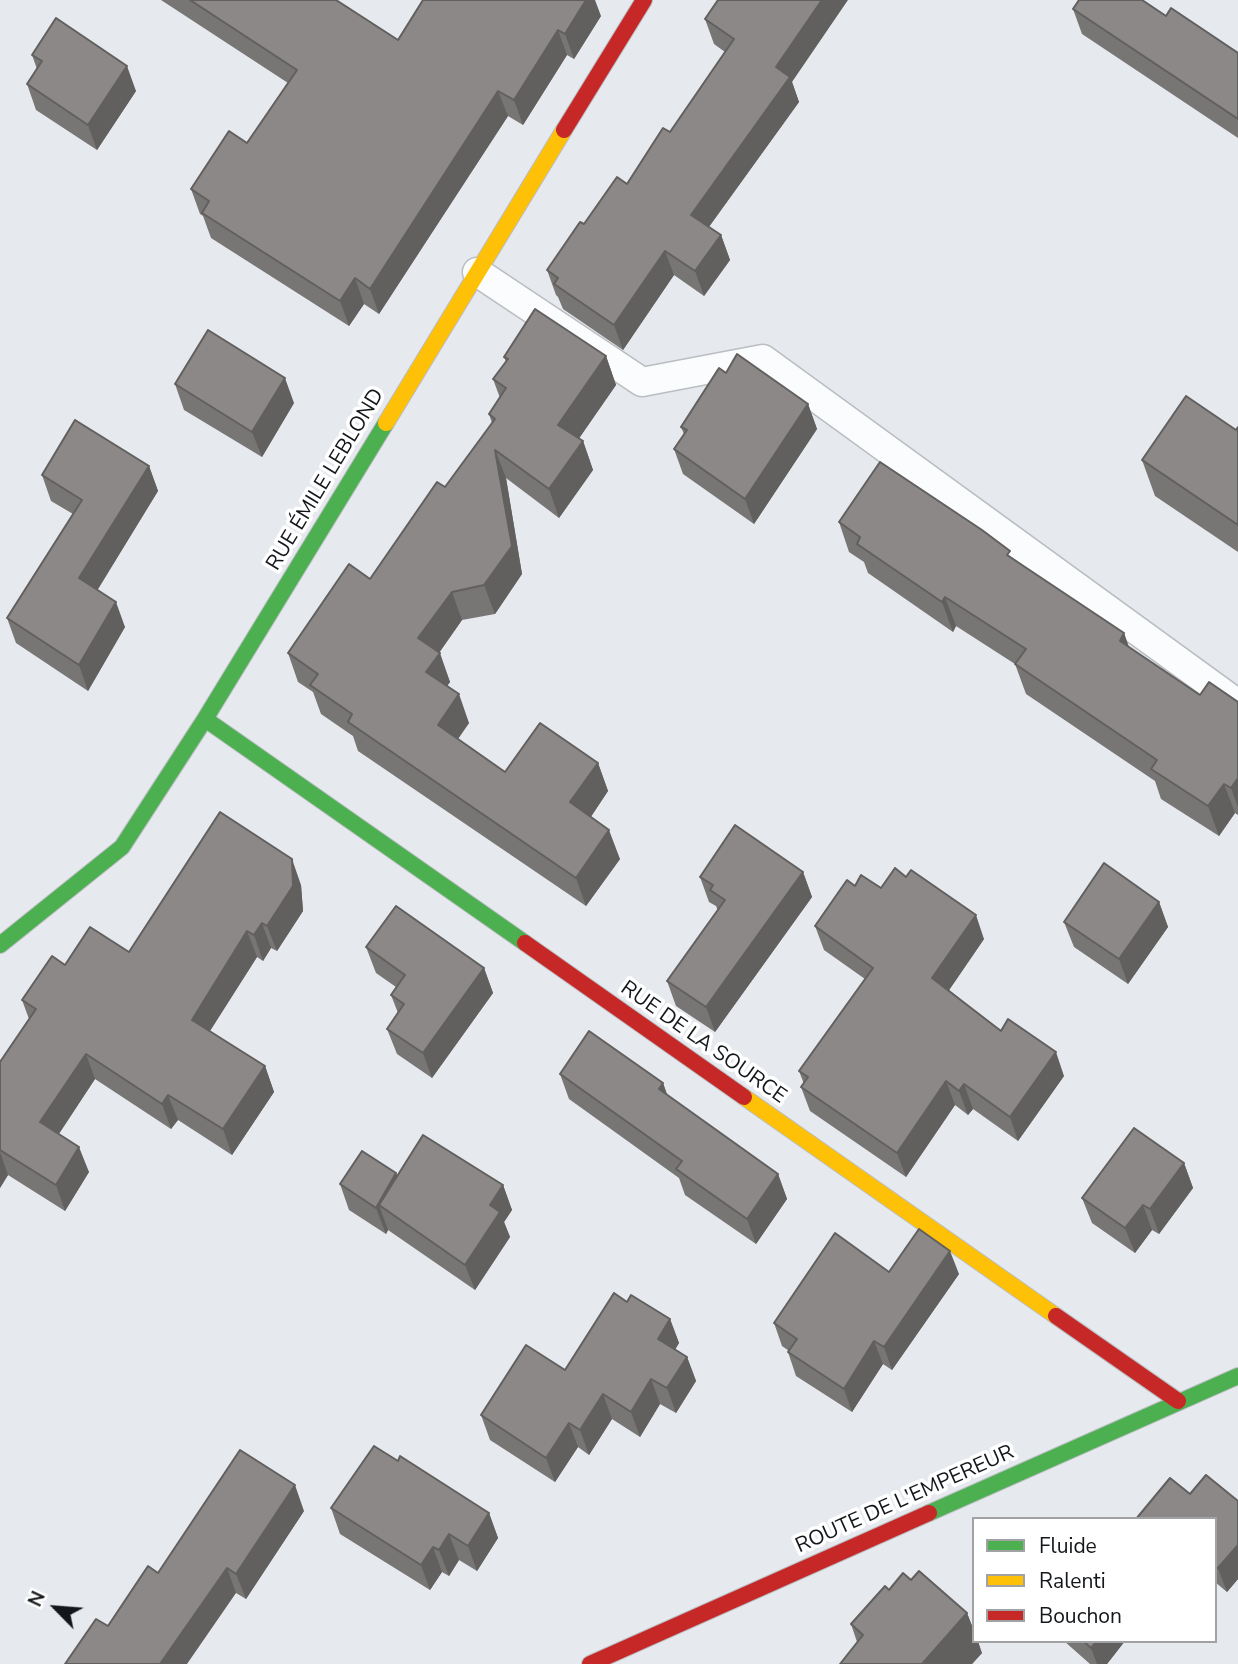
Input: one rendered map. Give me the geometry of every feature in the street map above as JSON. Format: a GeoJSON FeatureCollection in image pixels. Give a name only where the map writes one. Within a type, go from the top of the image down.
{"type":"FeatureCollection","features":[{"type":"Feature","properties":{"kind":"street","name":"RUE ÉMILE LEBLOND"},"geometry":{"type":"LineString","coordinates":[[0,945],[122,847],[205,719],[644,0]]}},
{"type":"Feature","properties":{"kind":"street","name":"RUE DE LA SOURCE"},"geometry":{"type":"LineString","coordinates":[[205,719],[1178,1401]]}},
{"type":"Feature","properties":{"kind":"street","name":"ROUTE DE L'EMPEREUR"},"geometry":{"type":"LineString","coordinates":[[590,1664],[1238,1376]]}},
{"type":"Feature","properties":{"kind":"lane"},"geometry":{"type":"LineString","coordinates":[[477,272],[642,382],[763,359],[1238,704]]}},
{"type":"Feature","properties":{"kind":"building"},"geometry":{"type":"Polygon","coordinates":[[[190,0],[336,0],[398,40],[423,0],[586,0],[565,34],[558,30],[514,100],[498,91],[370,289],[355,278],[340,301],[202,213],[209,201],[191,189],[229,131],[247,143],[297,70],[190,0]]]}},
{"type":"Feature","properties":{"kind":"building"},"geometry":{"type":"Polygon","coordinates":[[[718,0],[822,0],[776,67],[790,77],[691,215],[721,235],[695,271],[665,251],[614,325],[554,284],[558,278],[547,270],[580,222],[584,224],[617,177],[627,184],[663,128],[670,132],[734,39],[705,19],[718,0]]]}},
{"type":"Feature","properties":{"kind":"building"},"geometry":{"type":"Polygon","coordinates":[[[1079,0],[1142,0],[1166,16],[1171,8],[1238,53],[1238,119],[1073,9],[1079,0]]]}},
{"type":"Feature","properties":{"kind":"building"},"geometry":{"type":"Polygon","coordinates":[[[56,18],[127,66],[88,125],[27,84],[42,61],[32,55],[56,18]]]}},
{"type":"Feature","properties":{"kind":"building"},"geometry":{"type":"Polygon","coordinates":[[[535,309],[606,356],[558,425],[583,441],[549,489],[495,450],[512,546],[484,585],[452,592],[418,638],[440,653],[426,672],[459,694],[438,725],[505,772],[540,723],[598,763],[570,802],[609,830],[576,878],[348,722],[352,714],[310,685],[318,674],[288,653],[349,564],[370,579],[437,482],[445,487],[495,419],[489,414],[506,388],[493,379],[508,359],[504,357],[535,309]]]}},
{"type":"Feature","properties":{"kind":"building"},"geometry":{"type":"Polygon","coordinates":[[[208,330],[285,378],[252,432],[175,384],[208,330]]]}},
{"type":"Feature","properties":{"kind":"building"},"geometry":{"type":"Polygon","coordinates":[[[737,354],[808,404],[745,499],[674,449],[687,430],[681,427],[719,368],[726,373],[737,354]]]}},
{"type":"Feature","properties":{"kind":"building"},"geometry":{"type":"Polygon","coordinates":[[[1186,396],[1236,430],[1238,427],[1238,525],[1142,460],[1186,396]]]}},
{"type":"Feature","properties":{"kind":"building"},"geometry":{"type":"Polygon","coordinates":[[[75,420],[149,466],[79,578],[116,602],[79,665],[7,618],[82,500],[42,475],[75,420]]]}},
{"type":"Feature","properties":{"kind":"building"},"geometry":{"type":"Polygon","coordinates":[[[880,462],[982,530],[1010,551],[1007,555],[1124,633],[1120,641],[1200,695],[1209,682],[1238,702],[1238,778],[1231,788],[1224,784],[1208,806],[1151,769],[1157,760],[1015,664],[1026,649],[945,597],[942,602],[857,544],[860,537],[839,522],[880,462]]]}},
{"type":"Feature","properties":{"kind":"building"},"geometry":{"type":"Polygon","coordinates":[[[220,812],[292,859],[293,886],[267,926],[262,923],[254,935],[247,931],[192,1020],[265,1066],[223,1129],[168,1095],[162,1104],[86,1054],[40,1122],[79,1147],[56,1185],[0,1150],[0,1062],[36,1009],[22,1000],[52,956],[65,965],[90,927],[129,952],[220,812]]]}},
{"type":"Feature","properties":{"kind":"building"},"geometry":{"type":"Polygon","coordinates":[[[735,825],[803,872],[706,1007],[667,981],[725,900],[710,890],[713,885],[700,877],[735,825]]]}},
{"type":"Feature","properties":{"kind":"building"},"geometry":{"type":"Polygon","coordinates":[[[1104,863],[1159,902],[1119,959],[1064,922],[1104,863]]]}},
{"type":"Feature","properties":{"kind":"building"},"geometry":{"type":"Polygon","coordinates":[[[895,868],[906,877],[911,870],[976,915],[932,978],[1001,1031],[1008,1019],[1056,1052],[1010,1117],[964,1084],[959,1091],[946,1081],[897,1153],[801,1087],[808,1077],[799,1071],[873,968],[815,926],[847,880],[855,886],[861,875],[881,888],[895,868]]]}},
{"type":"Feature","properties":{"kind":"building"},"geometry":{"type":"Polygon","coordinates":[[[396,906],[484,968],[423,1053],[387,1029],[404,1004],[391,995],[405,975],[366,947],[396,906]]]}},
{"type":"Feature","properties":{"kind":"building"},"geometry":{"type":"Polygon","coordinates":[[[589,1031],[663,1083],[659,1089],[778,1174],[747,1219],[676,1169],[682,1161],[560,1074],[589,1031]]]}},
{"type":"Feature","properties":{"kind":"building"},"geometry":{"type":"Polygon","coordinates":[[[1134,1128],[1184,1163],[1150,1209],[1143,1205],[1125,1228],[1082,1198],[1134,1128]]]}},
{"type":"Feature","properties":{"kind":"building"},"geometry":{"type":"Polygon","coordinates":[[[423,1135],[503,1185],[490,1205],[500,1212],[465,1265],[379,1205],[423,1135]]]}},
{"type":"Feature","properties":{"kind":"building"},"geometry":{"type":"Polygon","coordinates":[[[362,1151],[396,1173],[376,1208],[340,1184],[362,1151]]]}},
{"type":"Feature","properties":{"kind":"building"},"geometry":{"type":"Polygon","coordinates":[[[919,1229],[950,1251],[884,1347],[874,1341],[844,1389],[788,1352],[797,1339],[774,1323],[835,1233],[889,1272],[919,1229]]]}},
{"type":"Feature","properties":{"kind":"building"},"geometry":{"type":"Polygon","coordinates":[[[614,1293],[627,1302],[631,1295],[670,1319],[658,1339],[687,1357],[667,1388],[651,1379],[631,1412],[603,1394],[580,1430],[569,1423],[546,1458],[481,1415],[526,1345],[565,1370],[614,1293]]]}},
{"type":"Feature","properties":{"kind":"building"},"geometry":{"type":"Polygon","coordinates":[[[374,1446],[398,1461],[400,1456],[489,1513],[468,1546],[449,1534],[439,1550],[433,1547],[421,1565],[331,1508],[374,1446]]]}},
{"type":"Feature","properties":{"kind":"building"},"geometry":{"type":"Polygon","coordinates":[[[240,1450],[295,1485],[236,1574],[227,1568],[160,1664],[65,1664],[96,1619],[108,1626],[148,1566],[158,1573],[240,1450]]]}},
{"type":"Feature","properties":{"kind":"building"},"geometry":{"type":"Polygon","coordinates":[[[1206,1475],[1238,1501],[1238,1545],[1218,1568],[1217,1517],[1138,1517],[1170,1478],[1190,1494],[1206,1475]]]}},
{"type":"Feature","properties":{"kind":"building"},"geometry":{"type":"Polygon","coordinates":[[[919,1571],[967,1613],[922,1664],[840,1664],[863,1635],[851,1624],[885,1586],[889,1590],[903,1573],[911,1580],[919,1571]]]}},
{"type":"Feature","properties":{"kind":"traffic: fast"},"geometry":{"type":"LineString","coordinates":[[0,945],[122,847],[205,719],[386,423]]}},
{"type":"Feature","properties":{"kind":"traffic: fast"},"geometry":{"type":"LineString","coordinates":[[205,719],[525,943]]}},
{"type":"Feature","properties":{"kind":"traffic: fast"},"geometry":{"type":"LineString","coordinates":[[929,1513],[1238,1376]]}},
{"type":"Feature","properties":{"kind":"traffic: slow"},"geometry":{"type":"LineString","coordinates":[[386,423],[564,130]]}},
{"type":"Feature","properties":{"kind":"traffic: slow"},"geometry":{"type":"LineString","coordinates":[[744,1097],[1056,1316]]}},
{"type":"Feature","properties":{"kind":"traffic: jam"},"geometry":{"type":"LineString","coordinates":[[564,130],[644,0]]}},
{"type":"Feature","properties":{"kind":"traffic: jam"},"geometry":{"type":"LineString","coordinates":[[525,943],[744,1097]]}},
{"type":"Feature","properties":{"kind":"traffic: jam"},"geometry":{"type":"LineString","coordinates":[[1056,1316],[1178,1401]]}},
{"type":"Feature","properties":{"kind":"traffic: jam"},"geometry":{"type":"LineString","coordinates":[[590,1664],[929,1513]]}}]}
